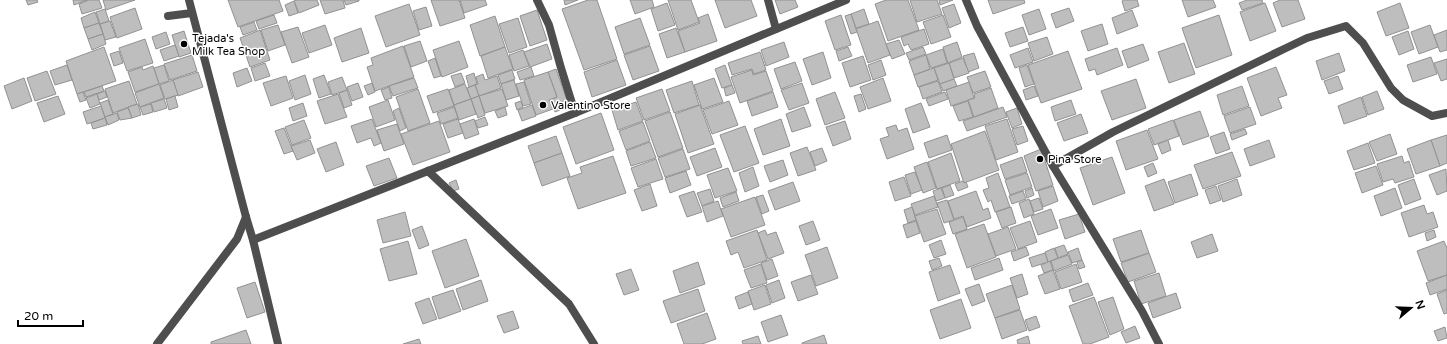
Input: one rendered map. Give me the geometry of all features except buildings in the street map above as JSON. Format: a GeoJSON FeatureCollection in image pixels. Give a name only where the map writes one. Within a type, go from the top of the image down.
{"type":"FeatureCollection","features":[{"type":"Feature","properties":{"kind":"street"},"geometry":{"type":"LineString","coordinates":[[189,0],[253,240],[278,344]]}},
{"type":"Feature","properties":{"kind":"street"},"geometry":{"type":"LineString","coordinates":[[537,0],[549,25],[575,113]]}},
{"type":"Feature","properties":{"kind":"street"},"geometry":{"type":"LineString","coordinates":[[768,0],[776,29]]}},
{"type":"Feature","properties":{"kind":"street"},"geometry":{"type":"LineString","coordinates":[[253,240],[575,113],[846,0]]}},
{"type":"Feature","properties":{"kind":"street"},"geometry":{"type":"LineString","coordinates":[[966,0],[977,26],[1053,166],[1142,311],[1159,344]]}},
{"type":"Feature","properties":{"kind":"street"},"geometry":{"type":"LineString","coordinates":[[168,16],[192,13]]}},
{"type":"Feature","properties":{"kind":"street"},"geometry":{"type":"LineString","coordinates":[[1053,166],[1113,132],[1307,38],[1346,26],[1363,43],[1391,88],[1403,100],[1432,116],[1447,113]]}},
{"type":"Feature","properties":{"kind":"street"},"geometry":{"type":"LineString","coordinates":[[428,171],[569,304],[594,344]]}},
{"type":"Feature","properties":{"kind":"street"},"geometry":{"type":"LineString","coordinates":[[157,344],[237,239],[246,217]]}},
{"type":"Feature","properties":{"kind":"place","name":"Tejada's Milk Tea Shop"},"geometry":{"type":"Point","coordinates":[184,44]}},
{"type":"Feature","properties":{"kind":"place","name":"Valentino Store"},"geometry":{"type":"Point","coordinates":[543,105]}},
{"type":"Feature","properties":{"kind":"place","name":"Pina Store"},"geometry":{"type":"Point","coordinates":[1040,159]}}]}
